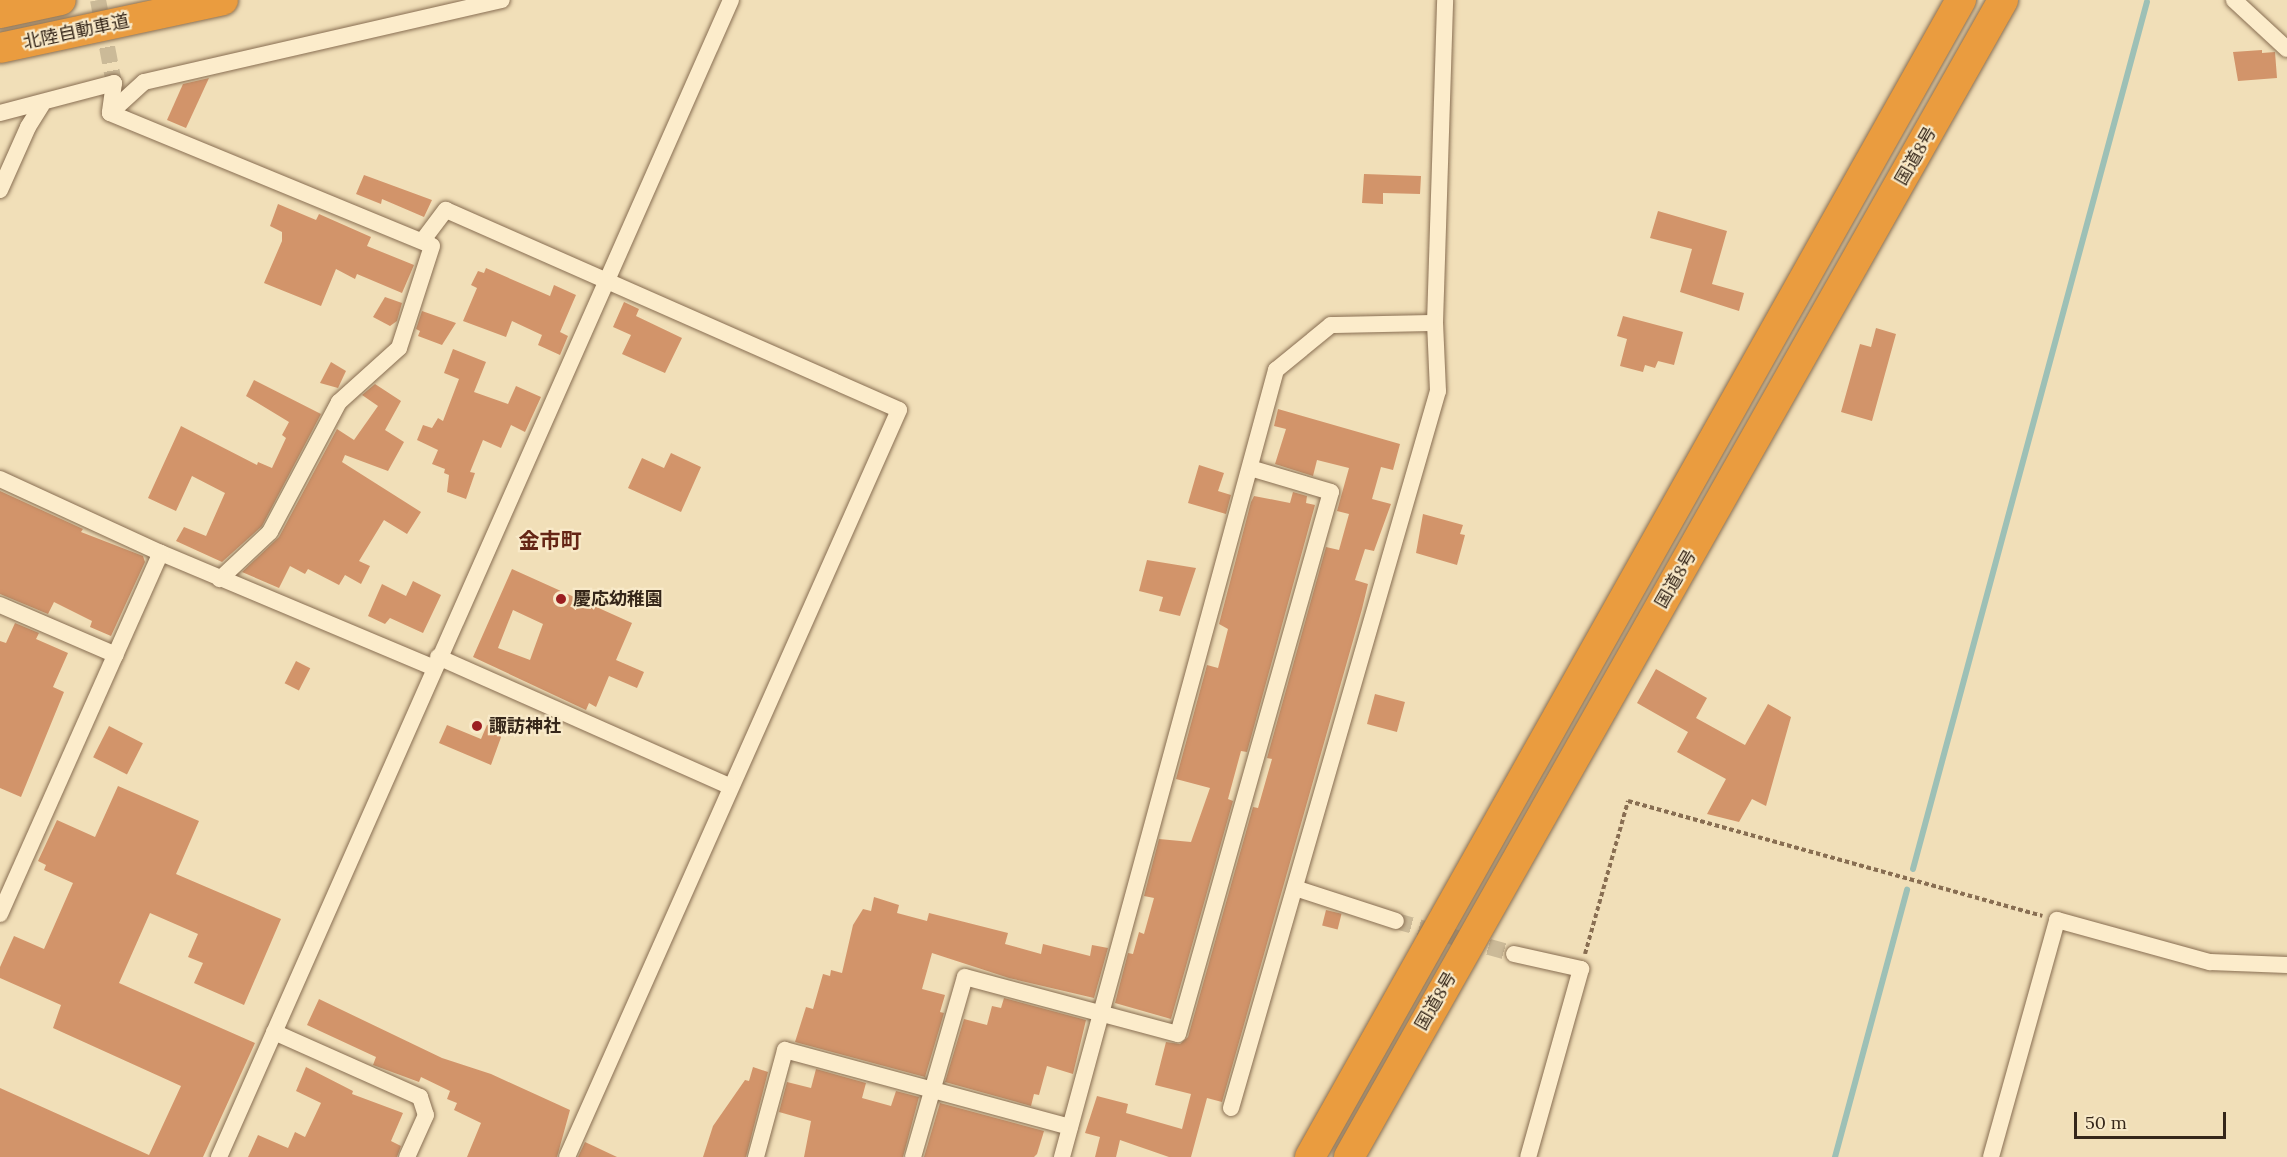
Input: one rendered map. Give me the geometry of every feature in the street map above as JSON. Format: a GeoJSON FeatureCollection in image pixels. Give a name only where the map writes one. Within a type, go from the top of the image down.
{"type":"FeatureCollection","features":[{"type":"Feature","properties":{"kind":"highway","name":"北陸自動車道"},"geometry":{"type":"LineString","coordinates":[[0,13],[61,0]]}},
{"type":"Feature","properties":{"kind":"highway","name":"北陸自動車道"},"geometry":{"type":"LineString","coordinates":[[0,48],[223,0]]}},
{"type":"Feature","properties":{"kind":"highway"},"geometry":{"type":"LineString","coordinates":[[1912,82],[1946,0]]}},
{"type":"Feature","properties":{"kind":"highway","name":"国道8号"},"geometry":{"type":"LineString","coordinates":[[1310,1157],[1912,82],[1961,0]]}},
{"type":"Feature","properties":{"kind":"highway","name":"国道8号"},"geometry":{"type":"LineString","coordinates":[[1349,1157],[2003,0]]}},
{"type":"Feature","properties":{"kind":"street"},"geometry":{"type":"LineString","coordinates":[[110,113],[144,82],[502,0]]}},
{"type":"Feature","properties":{"kind":"street"},"geometry":{"type":"LineString","coordinates":[[219,1157],[436,662],[732,0]]}},
{"type":"Feature","properties":{"kind":"street"},"geometry":{"type":"LineString","coordinates":[[1231,1108],[1438,391],[1435,323],[1445,0]]}},
{"type":"Feature","properties":{"kind":"street"},"geometry":{"type":"LineString","coordinates":[[2234,0],[2287,49]]}},
{"type":"Feature","properties":{"kind":"street"},"geometry":{"type":"LineString","coordinates":[[0,113],[42,105],[114,83],[110,113]]}},
{"type":"Feature","properties":{"kind":"street"},"geometry":{"type":"LineString","coordinates":[[0,190],[28,126],[42,105]]}},
{"type":"Feature","properties":{"kind":"street"},"geometry":{"type":"LineString","coordinates":[[110,113],[423,240],[432,246],[399,348],[339,402],[270,532],[220,579]]}},
{"type":"Feature","properties":{"kind":"street"},"geometry":{"type":"LineString","coordinates":[[423,240],[446,210],[899,410],[729,786],[567,1157]]}},
{"type":"Feature","properties":{"kind":"street"},"geometry":{"type":"LineString","coordinates":[[1062,1157],[1276,370],[1331,325],[1435,323]]}},
{"type":"Feature","properties":{"kind":"street"},"geometry":{"type":"LineString","coordinates":[[913,1157],[965,976],[1178,1034],[1331,492],[1250,468]]}},
{"type":"Feature","properties":{"kind":"street"},"geometry":{"type":"LineString","coordinates":[[0,480],[220,579],[436,662],[729,786]]}},
{"type":"Feature","properties":{"kind":"street"},"geometry":{"type":"LineString","coordinates":[[1,909],[161,553]]}},
{"type":"Feature","properties":{"kind":"street"},"geometry":{"type":"LineString","coordinates":[[0,604],[116,655]]}},
{"type":"Feature","properties":{"kind":"street"},"geometry":{"type":"LineString","coordinates":[[1295,888],[1396,921]]}},
{"type":"Feature","properties":{"kind":"street"},"geometry":{"type":"LineString","coordinates":[[1990,1157],[2057,920],[2210,962],[2287,965]]}},
{"type":"Feature","properties":{"kind":"street"},"geometry":{"type":"LineString","coordinates":[[1514,954],[1581,969],[1528,1157]]}},
{"type":"Feature","properties":{"kind":"street"},"geometry":{"type":"LineString","coordinates":[[274,1032],[420,1097],[426,1115],[407,1157]]}},
{"type":"Feature","properties":{"kind":"street"},"geometry":{"type":"LineString","coordinates":[[756,1157],[785,1050],[933,1088],[1070,1127]]}},
{"type":"Feature","properties":{"kind":"path"},"geometry":{"type":"LineString","coordinates":[[1581,969],[1628,801],[2057,920]]}},
{"type":"Feature","properties":{"kind":"building"},"geometry":{"type":"Polygon","coordinates":[[[2262,50],[2262,53],[2275,52],[2277,78],[2238,81],[2233,52],[2262,50]]]}},
{"type":"Feature","properties":{"kind":"building"},"geometry":{"type":"Polygon","coordinates":[[[209,78],[186,128],[167,120],[183,84],[209,78]]]}},
{"type":"Feature","properties":{"kind":"building"},"geometry":{"type":"Polygon","coordinates":[[[1364,174],[1421,176],[1420,194],[1383,193],[1383,204],[1362,203],[1364,174]]]}},
{"type":"Feature","properties":{"kind":"building"},"geometry":{"type":"Polygon","coordinates":[[[364,175],[432,200],[424,217],[382,199],[381,204],[356,194],[364,175]]]}},
{"type":"Feature","properties":{"kind":"building"},"geometry":{"type":"Polygon","coordinates":[[[278,204],[316,220],[319,214],[371,237],[367,246],[414,265],[402,293],[357,274],[355,279],[336,269],[321,306],[264,283],[282,241],[282,232],[270,226],[278,204]]]}},
{"type":"Feature","properties":{"kind":"building"},"geometry":{"type":"Polygon","coordinates":[[[1658,211],[1727,231],[1712,284],[1744,293],[1739,311],[1680,292],[1692,249],[1650,238],[1658,211]]]}},
{"type":"Feature","properties":{"kind":"building"},"geometry":{"type":"Polygon","coordinates":[[[486,268],[550,296],[554,285],[576,295],[560,332],[568,336],[560,355],[538,345],[542,335],[512,321],[506,337],[463,321],[477,288],[471,285],[478,271],[484,273],[486,268]]]}},
{"type":"Feature","properties":{"kind":"building"},"geometry":{"type":"Polygon","coordinates":[[[385,297],[402,303],[397,321],[390,326],[373,317],[385,297]]]}},
{"type":"Feature","properties":{"kind":"building"},"geometry":{"type":"Polygon","coordinates":[[[624,302],[639,309],[636,316],[682,338],[665,373],[622,354],[631,335],[613,327],[624,302]]]}},
{"type":"Feature","properties":{"kind":"building"},"geometry":{"type":"Polygon","coordinates":[[[422,311],[456,323],[442,345],[418,336],[420,331],[416,329],[422,311]]]}},
{"type":"Feature","properties":{"kind":"building"},"geometry":{"type":"Polygon","coordinates":[[[1623,316],[1683,332],[1674,365],[1658,361],[1655,368],[1645,365],[1643,372],[1620,366],[1627,339],[1617,336],[1623,316]]]}},
{"type":"Feature","properties":{"kind":"building"},"geometry":{"type":"Polygon","coordinates":[[[1876,328],[1896,334],[1872,421],[1841,412],[1860,344],[1871,347],[1876,328]]]}},
{"type":"Feature","properties":{"kind":"building"},"geometry":{"type":"Polygon","coordinates":[[[453,349],[486,362],[474,392],[508,404],[516,386],[541,397],[525,432],[511,425],[501,448],[483,440],[470,472],[475,473],[466,499],[447,492],[449,475],[444,473],[445,469],[432,464],[438,450],[417,440],[423,425],[432,428],[438,418],[443,421],[459,379],[444,373],[453,349]]]}},
{"type":"Feature","properties":{"kind":"building"},"geometry":{"type":"Polygon","coordinates":[[[331,362],[346,371],[338,388],[320,383],[331,362]]]}},
{"type":"Feature","properties":{"kind":"building"},"geometry":{"type":"Polygon","coordinates":[[[254,380],[321,414],[262,526],[222,562],[176,541],[184,527],[206,536],[225,493],[192,476],[176,511],[148,498],[181,426],[257,465],[258,462],[272,468],[286,438],[282,435],[289,422],[246,396],[254,380]]]}},
{"type":"Feature","properties":{"kind":"building"},"geometry":{"type":"Polygon","coordinates":[[[375,384],[401,401],[385,430],[404,442],[388,471],[345,455],[342,462],[421,512],[407,534],[384,520],[359,561],[370,566],[361,584],[345,575],[339,585],[308,569],[305,574],[290,566],[279,588],[242,572],[279,537],[337,429],[354,440],[378,406],[362,395],[375,384]]]}},
{"type":"Feature","properties":{"kind":"building"},"geometry":{"type":"Polygon","coordinates":[[[1278,409],[1400,444],[1393,470],[1381,467],[1372,499],[1391,504],[1374,551],[1365,549],[1355,580],[1368,584],[1362,609],[1222,1102],[1207,1098],[1191,1157],[1169,1157],[1120,1140],[1116,1157],[1095,1157],[1100,1137],[1085,1133],[1097,1096],[1128,1104],[1126,1113],[1182,1129],[1191,1094],[1155,1085],[1166,1042],[1180,1044],[1188,1037],[1253,807],[1258,808],[1272,759],[1267,758],[1326,547],[1339,550],[1349,514],[1337,511],[1349,468],[1317,460],[1313,476],[1275,464],[1286,429],[1274,426],[1278,409]]]}},
{"type":"Feature","properties":{"kind":"building"},"geometry":{"type":"Polygon","coordinates":[[[671,453],[701,467],[681,512],[628,488],[642,458],[664,468],[671,453]]]}},
{"type":"Feature","properties":{"kind":"building"},"geometry":{"type":"Polygon","coordinates":[[[1199,465],[1224,473],[1218,491],[1231,495],[1226,514],[1188,503],[1199,465]]]}},
{"type":"Feature","properties":{"kind":"building"},"geometry":{"type":"Polygon","coordinates":[[[0,491],[83,529],[81,532],[143,556],[145,562],[111,636],[90,627],[92,621],[54,602],[48,614],[0,594],[0,491]]]}},
{"type":"Feature","properties":{"kind":"building"},"geometry":{"type":"Polygon","coordinates":[[[1293,492],[1307,496],[1306,503],[1315,505],[1247,752],[1241,751],[1228,799],[1233,801],[1171,1019],[1115,1003],[1128,953],[1133,954],[1139,932],[1144,934],[1154,898],[1144,896],[1159,839],[1191,842],[1210,788],[1176,779],[1207,665],[1218,668],[1228,629],[1219,624],[1251,502],[1254,496],[1290,503],[1293,492]]]}},
{"type":"Feature","properties":{"kind":"building"},"geometry":{"type":"Polygon","coordinates":[[[1423,514],[1463,525],[1460,534],[1465,535],[1457,565],[1416,553],[1423,514]]]}},
{"type":"Feature","properties":{"kind":"building"},"geometry":{"type":"Polygon","coordinates":[[[1147,560],[1196,568],[1180,616],[1159,611],[1163,597],[1139,591],[1147,560]]]}},
{"type":"Feature","properties":{"kind":"building"},"geometry":{"type":"Polygon","coordinates":[[[512,569],[632,623],[616,660],[644,672],[637,688],[609,676],[596,707],[589,703],[586,710],[473,657],[512,569]],[[513,610],[498,648],[530,660],[543,624],[513,610]]]}},
{"type":"Feature","properties":{"kind":"building"},"geometry":{"type":"Polygon","coordinates":[[[413,581],[441,595],[423,633],[390,618],[385,624],[368,616],[382,584],[406,596],[413,581]]]}},
{"type":"Feature","properties":{"kind":"building"},"geometry":{"type":"Polygon","coordinates":[[[15,623],[39,633],[36,639],[68,653],[53,687],[64,692],[21,797],[0,788],[0,641],[6,643],[15,623]]]}},
{"type":"Feature","properties":{"kind":"building"},"geometry":{"type":"Polygon","coordinates":[[[296,661],[310,668],[299,691],[285,683],[296,661]]]}},
{"type":"Feature","properties":{"kind":"building"},"geometry":{"type":"Polygon","coordinates":[[[1656,669],[1707,698],[1696,718],[1745,745],[1768,704],[1791,717],[1766,806],[1752,799],[1739,822],[1707,814],[1726,779],[1677,752],[1688,732],[1637,703],[1656,669]]]}},
{"type":"Feature","properties":{"kind":"building"},"geometry":{"type":"Polygon","coordinates":[[[1375,694],[1405,702],[1397,732],[1367,724],[1375,694]]]}},
{"type":"Feature","properties":{"kind":"building"},"geometry":{"type":"Polygon","coordinates":[[[447,725],[481,739],[487,725],[504,729],[491,765],[439,743],[447,725]]]}},
{"type":"Feature","properties":{"kind":"building"},"geometry":{"type":"Polygon","coordinates":[[[109,726],[143,743],[127,774],[93,757],[109,726]]]}},
{"type":"Feature","properties":{"kind":"building"},"geometry":{"type":"Polygon","coordinates":[[[118,786],[199,821],[176,874],[281,919],[244,1005],[194,983],[203,963],[188,957],[198,934],[150,913],[119,983],[255,1043],[203,1157],[0,1157],[0,1088],[149,1155],[181,1086],[53,1028],[61,1005],[0,978],[0,967],[14,936],[44,949],[73,883],[44,870],[46,865],[38,861],[57,820],[95,837],[118,786]]]}},
{"type":"Feature","properties":{"kind":"building"},"geometry":{"type":"Polygon","coordinates":[[[874,897],[899,905],[897,913],[927,921],[929,913],[1008,933],[1005,944],[1041,954],[1043,944],[1090,956],[1092,945],[1108,948],[1094,998],[1009,978],[932,953],[922,989],[945,995],[940,1012],[944,1013],[925,1077],[795,1042],[806,1007],[813,1009],[823,974],[830,976],[831,970],[842,973],[853,925],[863,909],[871,911],[874,897]]]}},
{"type":"Feature","properties":{"kind":"building"},"geometry":{"type":"Polygon","coordinates":[[[1326,910],[1342,914],[1338,929],[1322,926],[1326,910]]]}},
{"type":"Feature","properties":{"kind":"building"},"geometry":{"type":"Polygon","coordinates":[[[1004,998],[1086,1020],[1073,1074],[1047,1066],[1039,1095],[1034,1094],[1031,1106],[945,1082],[964,1019],[987,1025],[992,1006],[1001,1008],[1004,998]]]}},
{"type":"Feature","properties":{"kind":"building"},"geometry":{"type":"Polygon","coordinates":[[[319,999],[442,1058],[491,1074],[570,1110],[557,1157],[467,1157],[481,1123],[454,1110],[457,1103],[447,1099],[450,1091],[421,1077],[419,1082],[373,1065],[376,1057],[307,1025],[319,999]]]}},
{"type":"Feature","properties":{"kind":"building"},"geometry":{"type":"Polygon","coordinates":[[[306,1067],[353,1091],[352,1094],[403,1113],[391,1141],[401,1146],[397,1157],[248,1157],[258,1135],[288,1148],[295,1132],[305,1137],[321,1103],[296,1091],[306,1067]]]}},
{"type":"Feature","properties":{"kind":"building"},"geometry":{"type":"Polygon","coordinates":[[[753,1067],[768,1072],[746,1157],[703,1157],[713,1126],[745,1080],[749,1081],[753,1067]]]}},
{"type":"Feature","properties":{"kind":"building"},"geometry":{"type":"Polygon","coordinates":[[[816,1069],[866,1083],[862,1098],[891,1106],[896,1091],[919,1097],[903,1157],[804,1157],[811,1121],[779,1112],[787,1082],[811,1088],[816,1069]]]}},
{"type":"Feature","properties":{"kind":"building"},"geometry":{"type":"Polygon","coordinates":[[[940,1103],[1044,1131],[1037,1154],[1034,1157],[924,1157],[940,1103]]]}},
{"type":"Feature","properties":{"kind":"building"},"geometry":{"type":"Polygon","coordinates":[[[585,1142],[617,1157],[578,1157],[585,1142]]]}},
{"type":"Feature","properties":{"kind":"waterway"},"geometry":{"type":"LineString","coordinates":[[1913,869],[2147,2]]}},
{"type":"Feature","properties":{"kind":"waterway"},"geometry":{"type":"LineString","coordinates":[[1835,1157],[1907,890]]}},
{"type":"Feature","properties":{"kind":"tunnel"},"geometry":{"type":"LineString","coordinates":[[98,0],[114,83]]}},
{"type":"Feature","properties":{"kind":"tunnel"},"geometry":{"type":"LineString","coordinates":[[1396,921],[1514,954]]}},
{"type":"Feature","properties":{"kind":"place","name":"慶応幼稚園"},"geometry":{"type":"Point","coordinates":[561,599]}},
{"type":"Feature","properties":{"kind":"place","name":"諏訪神社"},"geometry":{"type":"Point","coordinates":[477,726]}},
{"type":"Feature","properties":{"kind":"district","name":"金市町"},"geometry":{"type":"Point","coordinates":[550,541]}}]}
